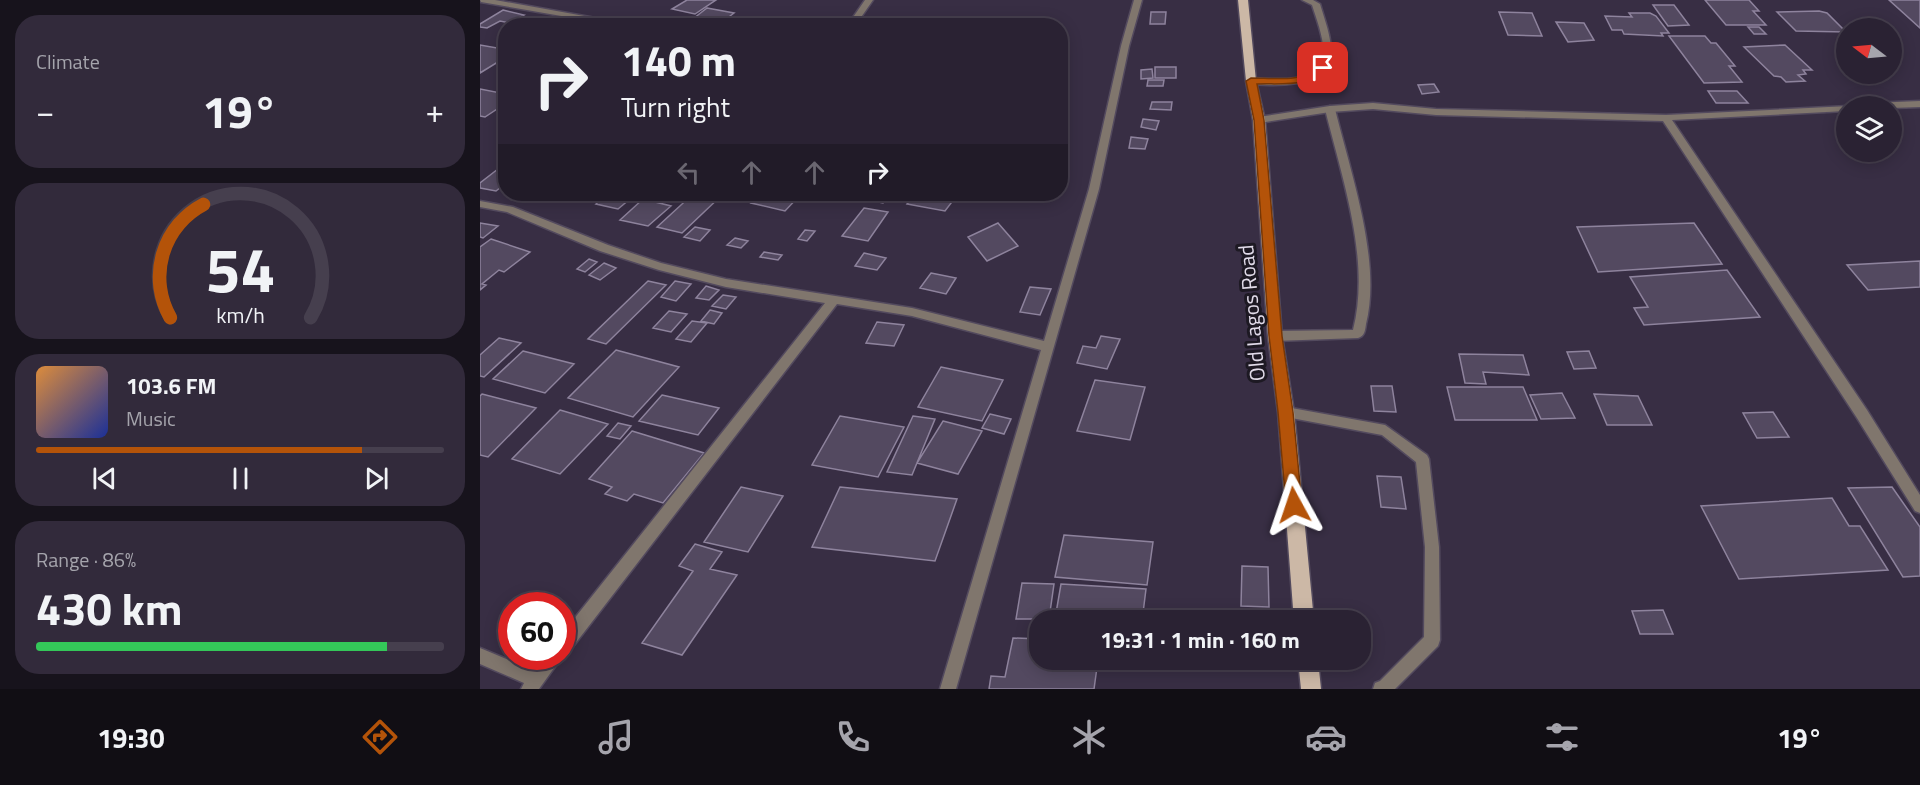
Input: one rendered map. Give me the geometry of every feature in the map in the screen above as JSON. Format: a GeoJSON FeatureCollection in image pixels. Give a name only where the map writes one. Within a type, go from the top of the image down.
{"type":"FeatureCollection","features":[{"type":"Feature","properties":{"kind":"main road","name":"Old Lagos Road"},"geometry":{"type":"LineString","coordinates":[[1244,0],[1251,81],[1259,120],[1275,336],[1286,412],[1304,610]]}},
{"type":"Feature","properties":{"kind":"main road"},"geometry":{"type":"LineString","coordinates":[[1309,670],[1311,689]]}},
{"type":"Feature","properties":{"kind":"street"},"geometry":{"type":"LineString","coordinates":[[481,0],[588,18]]}},
{"type":"Feature","properties":{"kind":"street"},"geometry":{"type":"LineString","coordinates":[[857,18],[869,0]]}},
{"type":"Feature","properties":{"kind":"street"},"geometry":{"type":"LineString","coordinates":[[948,689],[1094,189],[1125,45],[1138,0]]}},
{"type":"Feature","properties":{"kind":"street"},"geometry":{"type":"LineString","coordinates":[[1251,81],[1303,80],[1316,75],[1323,68],[1328,53],[1316,4],[1306,0]]}},
{"type":"Feature","properties":{"kind":"street"},"geometry":{"type":"LineString","coordinates":[[1902,105],[1920,104]]}},
{"type":"Feature","properties":{"kind":"street"},"geometry":{"type":"LineString","coordinates":[[1259,120],[1330,109],[1373,106],[1436,112],[1666,118],[1836,109]]}},
{"type":"Feature","properties":{"kind":"street"},"geometry":{"type":"LineString","coordinates":[[1275,336],[1358,334],[1363,323],[1365,260],[1330,109]]}},
{"type":"Feature","properties":{"kind":"street"},"geometry":{"type":"LineString","coordinates":[[1666,118],[1920,507]]}},
{"type":"Feature","properties":{"kind":"street"},"geometry":{"type":"LineString","coordinates":[[480,204],[509,209],[604,248],[726,284],[912,312],[1049,347]]}},
{"type":"Feature","properties":{"kind":"street"},"geometry":{"type":"LineString","coordinates":[[576,629],[834,300]]}},
{"type":"Feature","properties":{"kind":"street"},"geometry":{"type":"LineString","coordinates":[[1286,412],[1385,430],[1422,459],[1432,547],[1432,640],[1385,688],[1381,689]]}},
{"type":"Feature","properties":{"kind":"street"},"geometry":{"type":"LineString","coordinates":[[480,656],[533,684],[544,670]]}},
{"type":"Feature","properties":{"kind":"building"},"geometry":{"type":"Polygon","coordinates":[[[687,0],[716,0],[695,14],[672,9],[687,0]]]}},
{"type":"Feature","properties":{"kind":"building"},"geometry":{"type":"Polygon","coordinates":[[[1705,0],[1749,0],[1759,11],[1753,11],[1766,25],[1726,25],[1705,0]]]}},
{"type":"Feature","properties":{"kind":"building"},"geometry":{"type":"Polygon","coordinates":[[[1889,0],[1920,0],[1920,28],[1889,0]]]}},
{"type":"Feature","properties":{"kind":"building"},"geometry":{"type":"Polygon","coordinates":[[[1653,5],[1674,5],[1689,25],[1668,26],[1653,5]]]}},
{"type":"Feature","properties":{"kind":"building"},"geometry":{"type":"Polygon","coordinates":[[[707,8],[734,13],[727,18],[694,18],[707,8]]]}},
{"type":"Feature","properties":{"kind":"building"},"geometry":{"type":"Polygon","coordinates":[[[503,10],[524,15],[519,18],[498,18],[498,22],[487,28],[480,27],[480,24],[503,10]]]}},
{"type":"Feature","properties":{"kind":"building"},"geometry":{"type":"Polygon","coordinates":[[[1819,11],[1827,13],[1836,22],[1836,32],[1796,31],[1777,12],[1819,11]]]}},
{"type":"Feature","properties":{"kind":"building"},"geometry":{"type":"Polygon","coordinates":[[[1151,12],[1166,12],[1165,24],[1150,24],[1151,12]]]}},
{"type":"Feature","properties":{"kind":"building"},"geometry":{"type":"Polygon","coordinates":[[[1499,12],[1532,13],[1542,36],[1508,35],[1499,12]]]}},
{"type":"Feature","properties":{"kind":"building"},"geometry":{"type":"Polygon","coordinates":[[[1629,13],[1650,13],[1656,16],[1669,33],[1661,33],[1663,36],[1624,34],[1622,30],[1612,30],[1605,16],[1632,17],[1629,13]]]}},
{"type":"Feature","properties":{"kind":"building"},"geometry":{"type":"Polygon","coordinates":[[[1556,22],[1584,23],[1594,40],[1568,42],[1556,22]]]}},
{"type":"Feature","properties":{"kind":"building"},"geometry":{"type":"Polygon","coordinates":[[[1748,27],[1759,27],[1766,34],[1754,34],[1748,27]]]}},
{"type":"Feature","properties":{"kind":"building"},"geometry":{"type":"Polygon","coordinates":[[[1669,36],[1705,36],[1711,43],[1716,43],[1735,66],[1729,66],[1742,82],[1704,83],[1669,36]]]}},
{"type":"Feature","properties":{"kind":"building"},"geometry":{"type":"Polygon","coordinates":[[[480,45],[497,48],[498,62],[480,73],[480,45]]]}},
{"type":"Feature","properties":{"kind":"building"},"geometry":{"type":"Polygon","coordinates":[[[1785,45],[1812,70],[1803,70],[1806,74],[1798,75],[1805,81],[1786,82],[1781,77],[1774,76],[1744,47],[1785,45]]]}},
{"type":"Feature","properties":{"kind":"building"},"geometry":{"type":"Polygon","coordinates":[[[1155,67],[1176,67],[1176,78],[1155,78],[1155,67]]]}},
{"type":"Feature","properties":{"kind":"building"},"geometry":{"type":"Polygon","coordinates":[[[1152,69],[1153,78],[1141,79],[1141,70],[1152,69]]]}},
{"type":"Feature","properties":{"kind":"building"},"geometry":{"type":"Polygon","coordinates":[[[1148,80],[1164,80],[1163,86],[1147,86],[1148,80]]]}},
{"type":"Feature","properties":{"kind":"building"},"geometry":{"type":"Polygon","coordinates":[[[1434,84],[1439,92],[1422,94],[1418,85],[1434,84]]]}},
{"type":"Feature","properties":{"kind":"building"},"geometry":{"type":"Polygon","coordinates":[[[480,89],[498,92],[498,108],[485,117],[480,116],[480,89]]]}},
{"type":"Feature","properties":{"kind":"building"},"geometry":{"type":"Polygon","coordinates":[[[1708,91],[1737,91],[1748,103],[1716,103],[1708,91]]]}},
{"type":"Feature","properties":{"kind":"building"},"geometry":{"type":"Polygon","coordinates":[[[1152,102],[1172,102],[1171,110],[1150,109],[1152,102]]]}},
{"type":"Feature","properties":{"kind":"building"},"geometry":{"type":"Polygon","coordinates":[[[1143,119],[1159,121],[1156,130],[1141,127],[1143,119]]]}},
{"type":"Feature","properties":{"kind":"building"},"geometry":{"type":"Polygon","coordinates":[[[1131,137],[1148,139],[1145,149],[1129,148],[1131,137]]]}},
{"type":"Feature","properties":{"kind":"building"},"geometry":{"type":"Polygon","coordinates":[[[498,169],[498,189],[496,191],[480,188],[480,183],[498,169]]]}},
{"type":"Feature","properties":{"kind":"building"},"geometry":{"type":"Polygon","coordinates":[[[600,201],[628,201],[618,209],[596,204],[600,201]]]}},
{"type":"Feature","properties":{"kind":"building"},"geometry":{"type":"Polygon","coordinates":[[[641,201],[671,206],[648,226],[620,220],[641,201]]]}},
{"type":"Feature","properties":{"kind":"building"},"geometry":{"type":"Polygon","coordinates":[[[685,201],[716,201],[682,233],[657,227],[685,201]]]}},
{"type":"Feature","properties":{"kind":"building"},"geometry":{"type":"Polygon","coordinates":[[[753,201],[794,201],[785,211],[751,203],[753,201]]]}},
{"type":"Feature","properties":{"kind":"building"},"geometry":{"type":"Polygon","coordinates":[[[909,201],[953,201],[945,211],[907,204],[909,201]]]}},
{"type":"Feature","properties":{"kind":"building"},"geometry":{"type":"Polygon","coordinates":[[[864,208],[888,212],[868,241],[842,236],[864,208]]]}},
{"type":"Feature","properties":{"kind":"building"},"geometry":{"type":"Polygon","coordinates":[[[480,223],[498,226],[483,238],[480,237],[480,223]]]}},
{"type":"Feature","properties":{"kind":"building"},"geometry":{"type":"Polygon","coordinates":[[[998,223],[1018,246],[987,261],[968,237],[998,223]]]}},
{"type":"Feature","properties":{"kind":"building"},"geometry":{"type":"Polygon","coordinates":[[[1694,223],[1722,264],[1598,272],[1577,227],[1694,223]]]}},
{"type":"Feature","properties":{"kind":"building"},"geometry":{"type":"Polygon","coordinates":[[[695,227],[710,230],[700,241],[684,237],[695,227]]]}},
{"type":"Feature","properties":{"kind":"building"},"geometry":{"type":"Polygon","coordinates":[[[805,230],[815,231],[807,241],[798,239],[805,230]]]}},
{"type":"Feature","properties":{"kind":"building"},"geometry":{"type":"Polygon","coordinates":[[[735,238],[748,241],[741,248],[727,245],[735,238]]]}},
{"type":"Feature","properties":{"kind":"building"},"geometry":{"type":"Polygon","coordinates":[[[491,239],[530,252],[504,272],[499,270],[482,284],[486,285],[480,290],[480,247],[491,239]]]}},
{"type":"Feature","properties":{"kind":"building"},"geometry":{"type":"Polygon","coordinates":[[[764,252],[782,255],[778,260],[760,257],[764,252]]]}},
{"type":"Feature","properties":{"kind":"building"},"geometry":{"type":"Polygon","coordinates":[[[864,253],[886,258],[877,270],[855,266],[864,253]]]}},
{"type":"Feature","properties":{"kind":"building"},"geometry":{"type":"Polygon","coordinates":[[[589,259],[597,262],[585,272],[577,269],[589,259]]]}},
{"type":"Feature","properties":{"kind":"building"},"geometry":{"type":"Polygon","coordinates":[[[1920,261],[1920,287],[1868,290],[1847,265],[1920,261]]]}},
{"type":"Feature","properties":{"kind":"building"},"geometry":{"type":"Polygon","coordinates":[[[604,263],[616,268],[600,280],[589,275],[604,263]]]}},
{"type":"Feature","properties":{"kind":"building"},"geometry":{"type":"Polygon","coordinates":[[[1727,270],[1760,317],[1644,325],[1634,308],[1648,307],[1630,277],[1727,270]]]}},
{"type":"Feature","properties":{"kind":"building"},"geometry":{"type":"Polygon","coordinates":[[[931,273],[956,278],[946,294],[920,288],[931,273]]]}},
{"type":"Feature","properties":{"kind":"building"},"geometry":{"type":"Polygon","coordinates":[[[648,281],[666,285],[606,344],[588,339],[648,281]]]}},
{"type":"Feature","properties":{"kind":"building"},"geometry":{"type":"Polygon","coordinates":[[[675,281],[691,284],[676,301],[661,297],[675,281]]]}},
{"type":"Feature","properties":{"kind":"building"},"geometry":{"type":"Polygon","coordinates":[[[706,286],[719,290],[709,300],[696,298],[706,286]]]}},
{"type":"Feature","properties":{"kind":"building"},"geometry":{"type":"Polygon","coordinates":[[[1030,287],[1051,289],[1040,315],[1020,312],[1030,287]]]}},
{"type":"Feature","properties":{"kind":"building"},"geometry":{"type":"Polygon","coordinates":[[[723,295],[736,297],[726,309],[712,306],[723,295]]]}},
{"type":"Feature","properties":{"kind":"building"},"geometry":{"type":"Polygon","coordinates":[[[710,310],[722,313],[714,324],[701,321],[710,310]]]}},
{"type":"Feature","properties":{"kind":"building"},"geometry":{"type":"Polygon","coordinates":[[[669,311],[687,314],[671,332],[653,328],[669,311]]]}},
{"type":"Feature","properties":{"kind":"building"},"geometry":{"type":"Polygon","coordinates":[[[692,321],[707,323],[691,342],[676,339],[692,321]]]}},
{"type":"Feature","properties":{"kind":"building"},"geometry":{"type":"Polygon","coordinates":[[[877,322],[904,325],[894,346],[866,343],[877,322]]]}},
{"type":"Feature","properties":{"kind":"building"},"geometry":{"type":"Polygon","coordinates":[[[1101,336],[1120,339],[1107,369],[1077,363],[1083,346],[1096,348],[1101,336]]]}},
{"type":"Feature","properties":{"kind":"building"},"geometry":{"type":"Polygon","coordinates":[[[499,338],[521,343],[484,377],[480,376],[480,355],[499,338]]]}},
{"type":"Feature","properties":{"kind":"building"},"geometry":{"type":"Polygon","coordinates":[[[616,350],[679,367],[633,417],[568,398],[616,350]]]}},
{"type":"Feature","properties":{"kind":"building"},"geometry":{"type":"Polygon","coordinates":[[[523,351],[574,364],[545,393],[493,379],[523,351]]]}},
{"type":"Feature","properties":{"kind":"building"},"geometry":{"type":"Polygon","coordinates":[[[1589,351],[1596,368],[1574,369],[1567,352],[1589,351]]]}},
{"type":"Feature","properties":{"kind":"building"},"geometry":{"type":"Polygon","coordinates":[[[1459,354],[1523,355],[1529,375],[1483,372],[1486,384],[1465,383],[1459,354]]]}},
{"type":"Feature","properties":{"kind":"building"},"geometry":{"type":"Polygon","coordinates":[[[941,367],[1003,380],[982,421],[918,407],[941,367]]]}},
{"type":"Feature","properties":{"kind":"building"},"geometry":{"type":"Polygon","coordinates":[[[1095,380],[1145,387],[1130,440],[1077,431],[1095,380]]]}},
{"type":"Feature","properties":{"kind":"building"},"geometry":{"type":"Polygon","coordinates":[[[1371,386],[1392,386],[1396,412],[1374,411],[1371,386]]]}},
{"type":"Feature","properties":{"kind":"building"},"geometry":{"type":"Polygon","coordinates":[[[1447,387],[1523,387],[1537,420],[1455,420],[1447,387]]]}},
{"type":"Feature","properties":{"kind":"building"},"geometry":{"type":"Polygon","coordinates":[[[1562,393],[1575,418],[1541,419],[1530,395],[1562,393]]]}},
{"type":"Feature","properties":{"kind":"building"},"geometry":{"type":"Polygon","coordinates":[[[482,394],[536,408],[488,457],[480,455],[480,396],[482,394]]]}},
{"type":"Feature","properties":{"kind":"building"},"geometry":{"type":"Polygon","coordinates":[[[1594,394],[1638,396],[1652,425],[1607,425],[1594,394]]]}},
{"type":"Feature","properties":{"kind":"building"},"geometry":{"type":"Polygon","coordinates":[[[662,395],[719,408],[698,435],[639,421],[662,395]]]}},
{"type":"Feature","properties":{"kind":"building"},"geometry":{"type":"Polygon","coordinates":[[[560,410],[608,424],[560,474],[512,459],[560,410]]]}},
{"type":"Feature","properties":{"kind":"building"},"geometry":{"type":"Polygon","coordinates":[[[1773,412],[1789,437],[1757,438],[1743,413],[1773,412]]]}},
{"type":"Feature","properties":{"kind":"building"},"geometry":{"type":"Polygon","coordinates":[[[990,414],[1011,419],[1004,434],[982,428],[990,414]]]}},
{"type":"Feature","properties":{"kind":"building"},"geometry":{"type":"Polygon","coordinates":[[[840,416],[904,427],[878,477],[812,465],[840,416]]]}},
{"type":"Feature","properties":{"kind":"building"},"geometry":{"type":"Polygon","coordinates":[[[913,416],[935,419],[912,475],[887,472],[913,416]]]}},
{"type":"Feature","properties":{"kind":"building"},"geometry":{"type":"Polygon","coordinates":[[[943,421],[982,431],[958,474],[917,463],[943,421]]]}},
{"type":"Feature","properties":{"kind":"building"},"geometry":{"type":"Polygon","coordinates":[[[618,423],[631,426],[620,439],[607,436],[618,423]]]}},
{"type":"Feature","properties":{"kind":"building"},"geometry":{"type":"Polygon","coordinates":[[[632,431],[704,453],[663,503],[634,494],[627,501],[605,494],[612,487],[589,479],[632,431]]]}},
{"type":"Feature","properties":{"kind":"building"},"geometry":{"type":"Polygon","coordinates":[[[1377,476],[1401,477],[1406,509],[1381,507],[1377,476]]]}},
{"type":"Feature","properties":{"kind":"building"},"geometry":{"type":"Polygon","coordinates":[[[741,487],[783,496],[748,552],[704,542],[741,487]]]}},
{"type":"Feature","properties":{"kind":"building"},"geometry":{"type":"Polygon","coordinates":[[[840,487],[957,499],[935,561],[812,547],[840,487]]]}},
{"type":"Feature","properties":{"kind":"building"},"geometry":{"type":"Polygon","coordinates":[[[1892,487],[1920,527],[1920,576],[1903,577],[1848,488],[1892,487]]]}},
{"type":"Feature","properties":{"kind":"building"},"geometry":{"type":"Polygon","coordinates":[[[1832,498],[1849,526],[1860,526],[1888,570],[1739,579],[1701,506],[1832,498]]]}},
{"type":"Feature","properties":{"kind":"building"},"geometry":{"type":"Polygon","coordinates":[[[1064,535],[1153,542],[1147,585],[1055,577],[1064,535]]]}},
{"type":"Feature","properties":{"kind":"building"},"geometry":{"type":"Polygon","coordinates":[[[695,544],[722,552],[710,569],[737,575],[682,655],[642,643],[693,571],[679,566],[695,544]]]}},
{"type":"Feature","properties":{"kind":"building"},"geometry":{"type":"Polygon","coordinates":[[[1242,566],[1268,567],[1269,607],[1241,606],[1242,566]]]}},
{"type":"Feature","properties":{"kind":"building"},"geometry":{"type":"Polygon","coordinates":[[[1022,583],[1054,584],[1050,610],[1029,610],[1029,619],[1016,619],[1022,583]]]}},
{"type":"Feature","properties":{"kind":"building"},"geometry":{"type":"Polygon","coordinates":[[[1061,584],[1146,589],[1143,610],[1057,610],[1061,584]]]}},
{"type":"Feature","properties":{"kind":"building"},"geometry":{"type":"Polygon","coordinates":[[[1663,610],[1673,634],[1640,634],[1632,611],[1663,610]]]}},
{"type":"Feature","properties":{"kind":"building"},"geometry":{"type":"Polygon","coordinates":[[[1013,638],[1029,639],[1029,670],[1097,670],[1094,689],[989,689],[991,676],[1005,677],[1013,638]]]}},
{"type":"Feature","properties":{"kind":"route"},"geometry":{"type":"LineString","coordinates":[[1294,505],[1286,412],[1275,336],[1259,120],[1251,81],[1303,80],[1316,75],[1323,68]]}}]}
